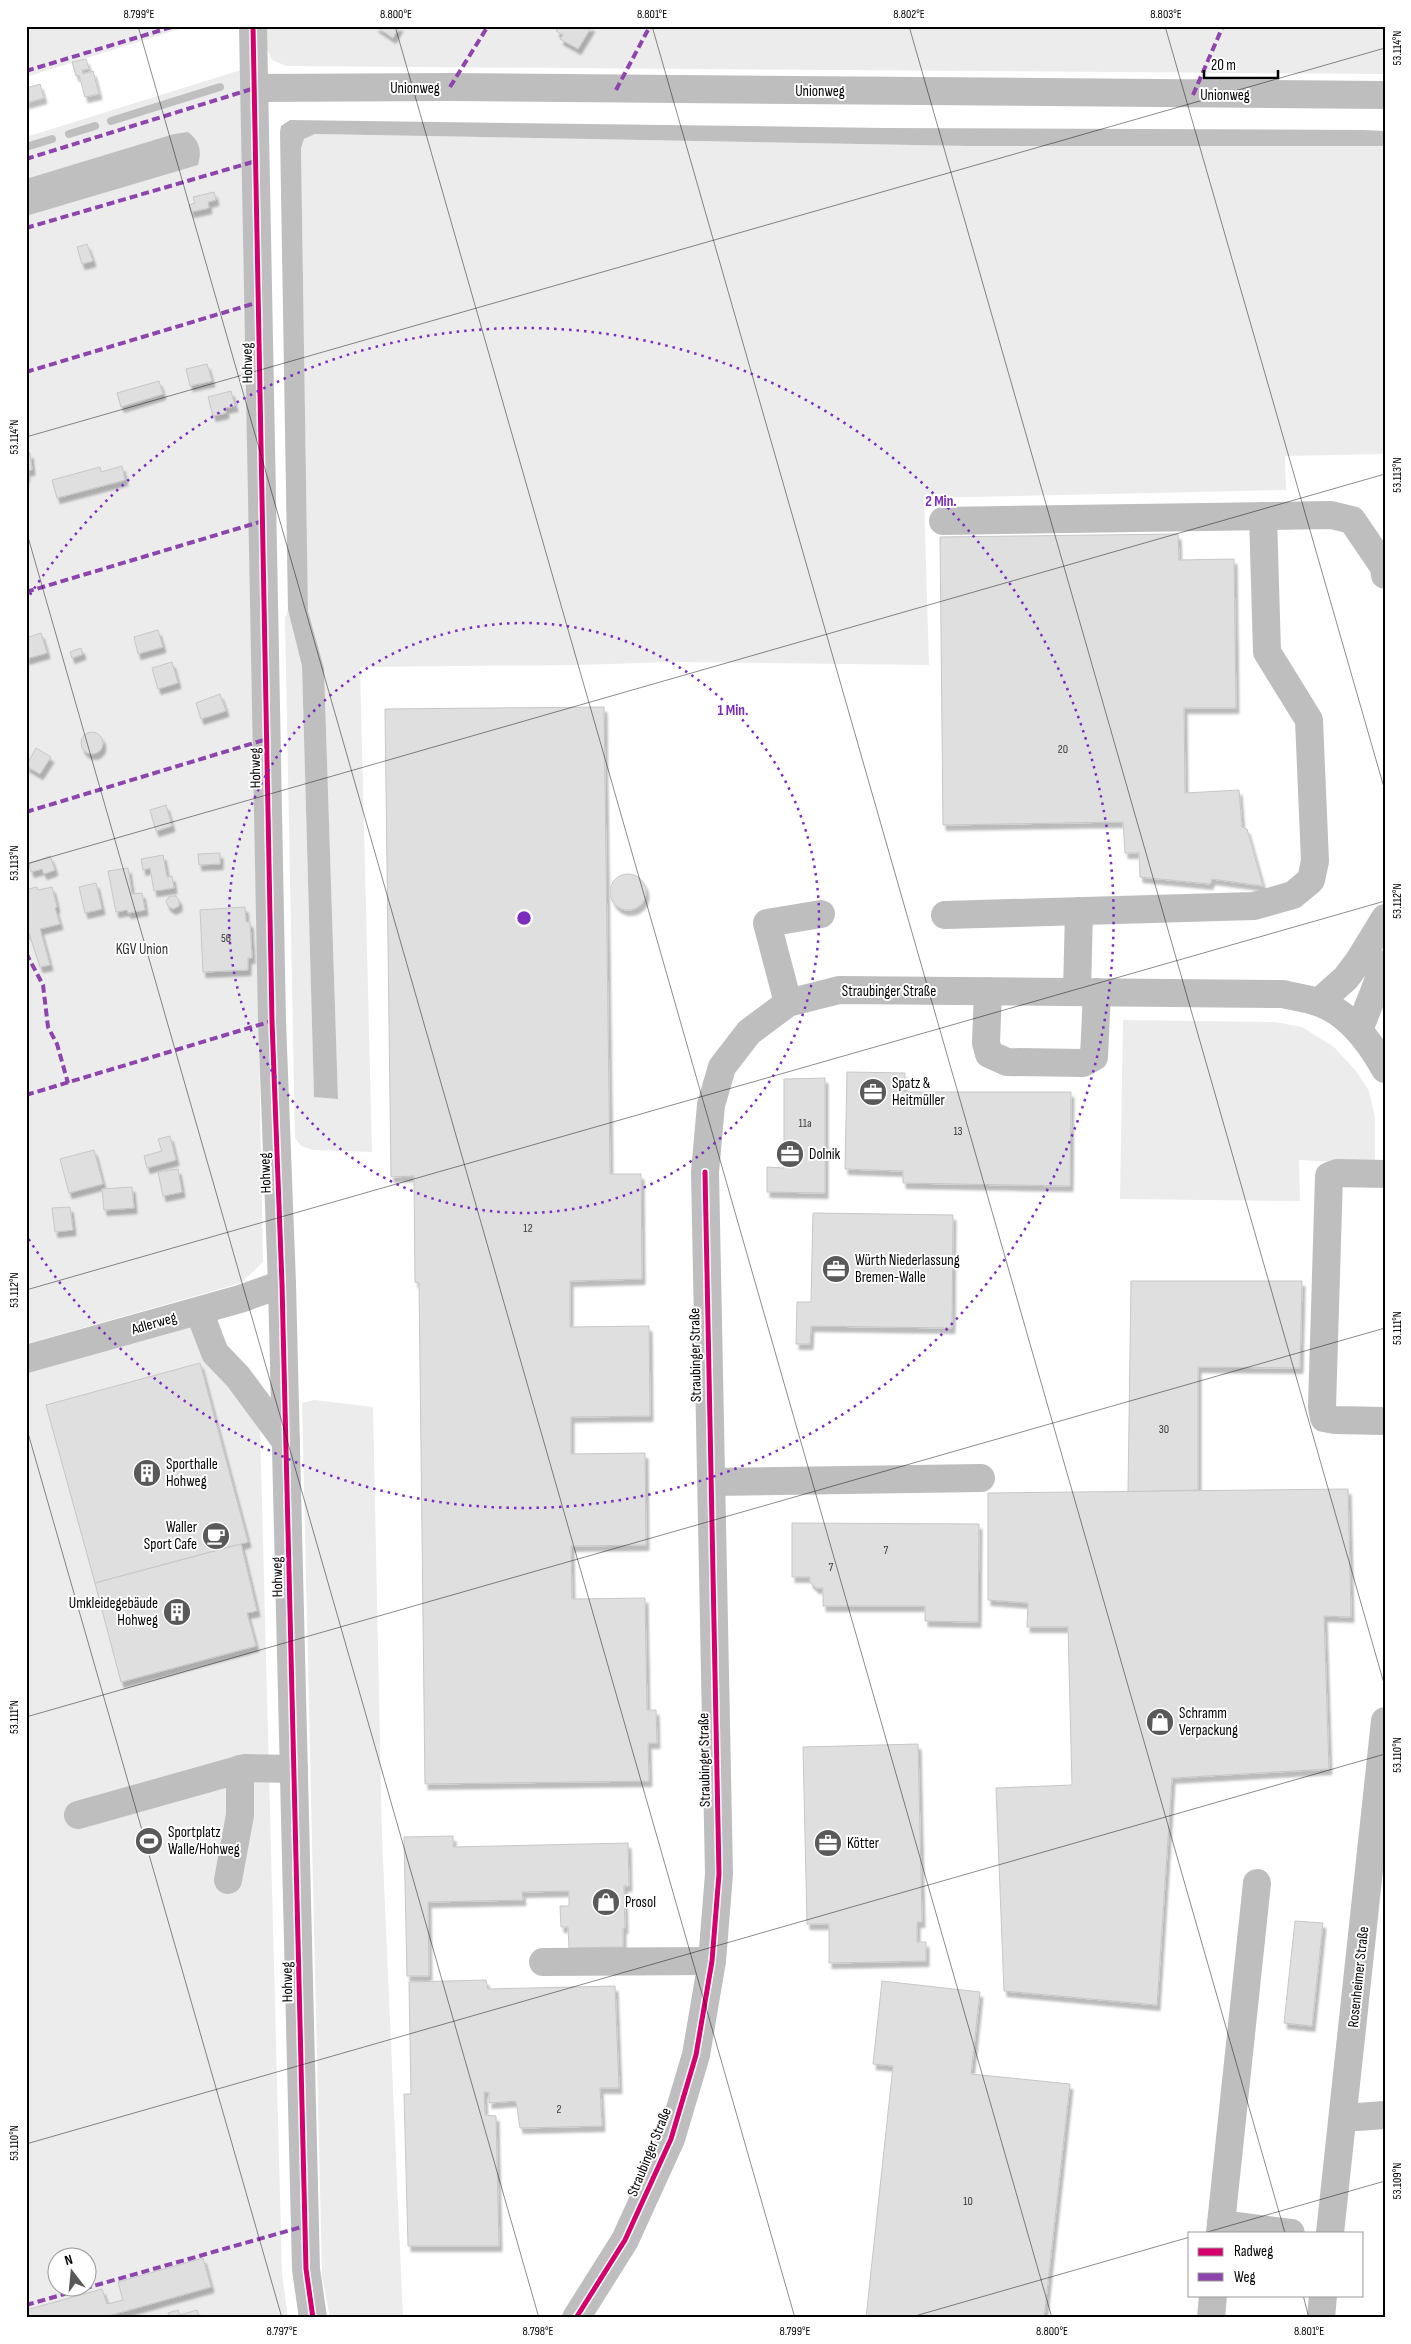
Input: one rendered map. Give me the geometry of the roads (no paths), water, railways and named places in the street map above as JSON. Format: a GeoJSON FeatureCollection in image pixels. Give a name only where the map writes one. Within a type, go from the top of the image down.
{"type":"FeatureCollection","features":[{"type":"Feature","properties":{"kind":"street","name":"Hohweg"},"geometry":{"type":"LineString","coordinates":[[253,26],[272,1011],[282,1284],[306,2269],[313,2318]]}},
{"type":"Feature","properties":{"kind":"street","name":"Unionweg"},"geometry":{"type":"LineString","coordinates":[[254,88],[450,87],[1385,95]]}},
{"type":"Feature","properties":{"kind":"street"},"geometry":{"type":"LineString","coordinates":[[943,521],[1331,515],[1352,520],[1384,567],[1385,575]]}},
{"type":"Feature","properties":{"kind":"street"},"geometry":{"type":"LineString","coordinates":[[945,915],[1254,906],[1293,895],[1310,880],[1315,861],[1309,720],[1267,652],[1263,516]]}},
{"type":"Feature","properties":{"kind":"street"},"geometry":{"type":"LineString","coordinates":[[988,991],[986,1043],[990,1054],[1007,1062],[1083,1063],[1094,1057],[1079,912]]}},
{"type":"Feature","properties":{"kind":"street"},"geometry":{"type":"LineString","coordinates":[[788,1003],[767,923],[821,914]]}},
{"type":"Feature","properties":{"kind":"street"},"geometry":{"type":"LineString","coordinates":[[1319,1002],[1346,978],[1385,918]]}},
{"type":"Feature","properties":{"kind":"street"},"geometry":{"type":"LineString","coordinates":[[1385,964],[1350,1023],[1375,1051],[1385,1069]]}},
{"type":"Feature","properties":{"kind":"street","name":"Straubinger Straße"},"geometry":{"type":"LineString","coordinates":[[576,2318],[625,2240],[671,2139],[696,2055],[712,1960],[719,1874],[705,1172],[711,1105],[722,1068],[749,1032],[788,1003],[839,990],[1283,994],[1319,1002],[1350,1023]]}},
{"type":"Feature","properties":{"kind":"street"},"geometry":{"type":"LineString","coordinates":[[1385,1174],[1337,1173],[1329,1176],[1322,1407],[1324,1418],[1385,1421]]}},
{"type":"Feature","properties":{"kind":"street","name":"Adlerweg"},"geometry":{"type":"LineString","coordinates":[[26,1359],[199,1311],[282,1284]]}},
{"type":"Feature","properties":{"kind":"street"},"geometry":{"type":"LineString","coordinates":[[199,1311],[215,1353],[238,1377],[286,1442]]}},
{"type":"Feature","properties":{"kind":"street"},"geometry":{"type":"LineString","coordinates":[[711,1482],[981,1478]]}},
{"type":"Feature","properties":{"kind":"street","name":"Rosenheimer Straße"},"geometry":{"type":"LineString","coordinates":[[1330,2232],[1343,2118],[1376,1899],[1385,1721]]}},
{"type":"Feature","properties":{"kind":"street"},"geometry":{"type":"LineString","coordinates":[[228,1880],[240,1815],[240,1769]]}},
{"type":"Feature","properties":{"kind":"street"},"geometry":{"type":"LineString","coordinates":[[78,1815],[240,1769],[294,1769]]}},
{"type":"Feature","properties":{"kind":"street"},"geometry":{"type":"LineString","coordinates":[[1257,1883],[1220,2228],[1277,2232]]}},
{"type":"Feature","properties":{"kind":"street"},"geometry":{"type":"LineString","coordinates":[[543,1962],[712,1960]]}},
{"type":"Feature","properties":{"kind":"street"},"geometry":{"type":"LineString","coordinates":[[1343,2118],[1385,2115]]}},
{"type":"Feature","properties":{"kind":"street"},"geometry":{"type":"LineString","coordinates":[[1211,2318],[1213,2296]]}},
{"type":"Feature","properties":{"kind":"street"},"geometry":{"type":"LineString","coordinates":[[1321,2318],[1323,2296]]}},
{"type":"Feature","properties":{"kind":"waterway"},"geometry":{"type":"LineString","coordinates":[[111,121],[220,87]]}},
{"type":"Feature","properties":{"kind":"waterway"},"geometry":{"type":"LineString","coordinates":[[69,134],[95,126]]}},
{"type":"Feature","properties":{"kind":"waterway"},"geometry":{"type":"LineString","coordinates":[[26,147],[52,139]]}},
{"type":"Feature","properties":{"kind":"place","name":"Spatz & Heitmüller"},"geometry":{"type":"Point","coordinates":[873,1092]}},
{"type":"Feature","properties":{"kind":"place","name":"Dolnik"},"geometry":{"type":"Point","coordinates":[790,1154]}},
{"type":"Feature","properties":{"kind":"place","name":"Würth Niederlassung Bremen-Walle"},"geometry":{"type":"Point","coordinates":[836,1269]}},
{"type":"Feature","properties":{"kind":"place","name":"Sporthalle Hohweg"},"geometry":{"type":"Point","coordinates":[147,1473]}},
{"type":"Feature","properties":{"kind":"place","name":"Waller Sport Cafe"},"geometry":{"type":"Point","coordinates":[216,1536]}},
{"type":"Feature","properties":{"kind":"place","name":"Umkleidegebäude Hohweg"},"geometry":{"type":"Point","coordinates":[177,1612]}},
{"type":"Feature","properties":{"kind":"place","name":"Schramm Verpackung"},"geometry":{"type":"Point","coordinates":[1160,1722]}},
{"type":"Feature","properties":{"kind":"place","name":"Sportplatz Walle/Hohweg"},"geometry":{"type":"Point","coordinates":[149,1841]}},
{"type":"Feature","properties":{"kind":"place","name":"Kötter"},"geometry":{"type":"Point","coordinates":[828,1843]}},
{"type":"Feature","properties":{"kind":"place","name":"Prosol"},"geometry":{"type":"Point","coordinates":[606,1902]}},
{"type":"Feature","properties":{"kind":"park label","name":"KGV Union"},"geometry":{"type":"Point","coordinates":[142,949]}}]}
